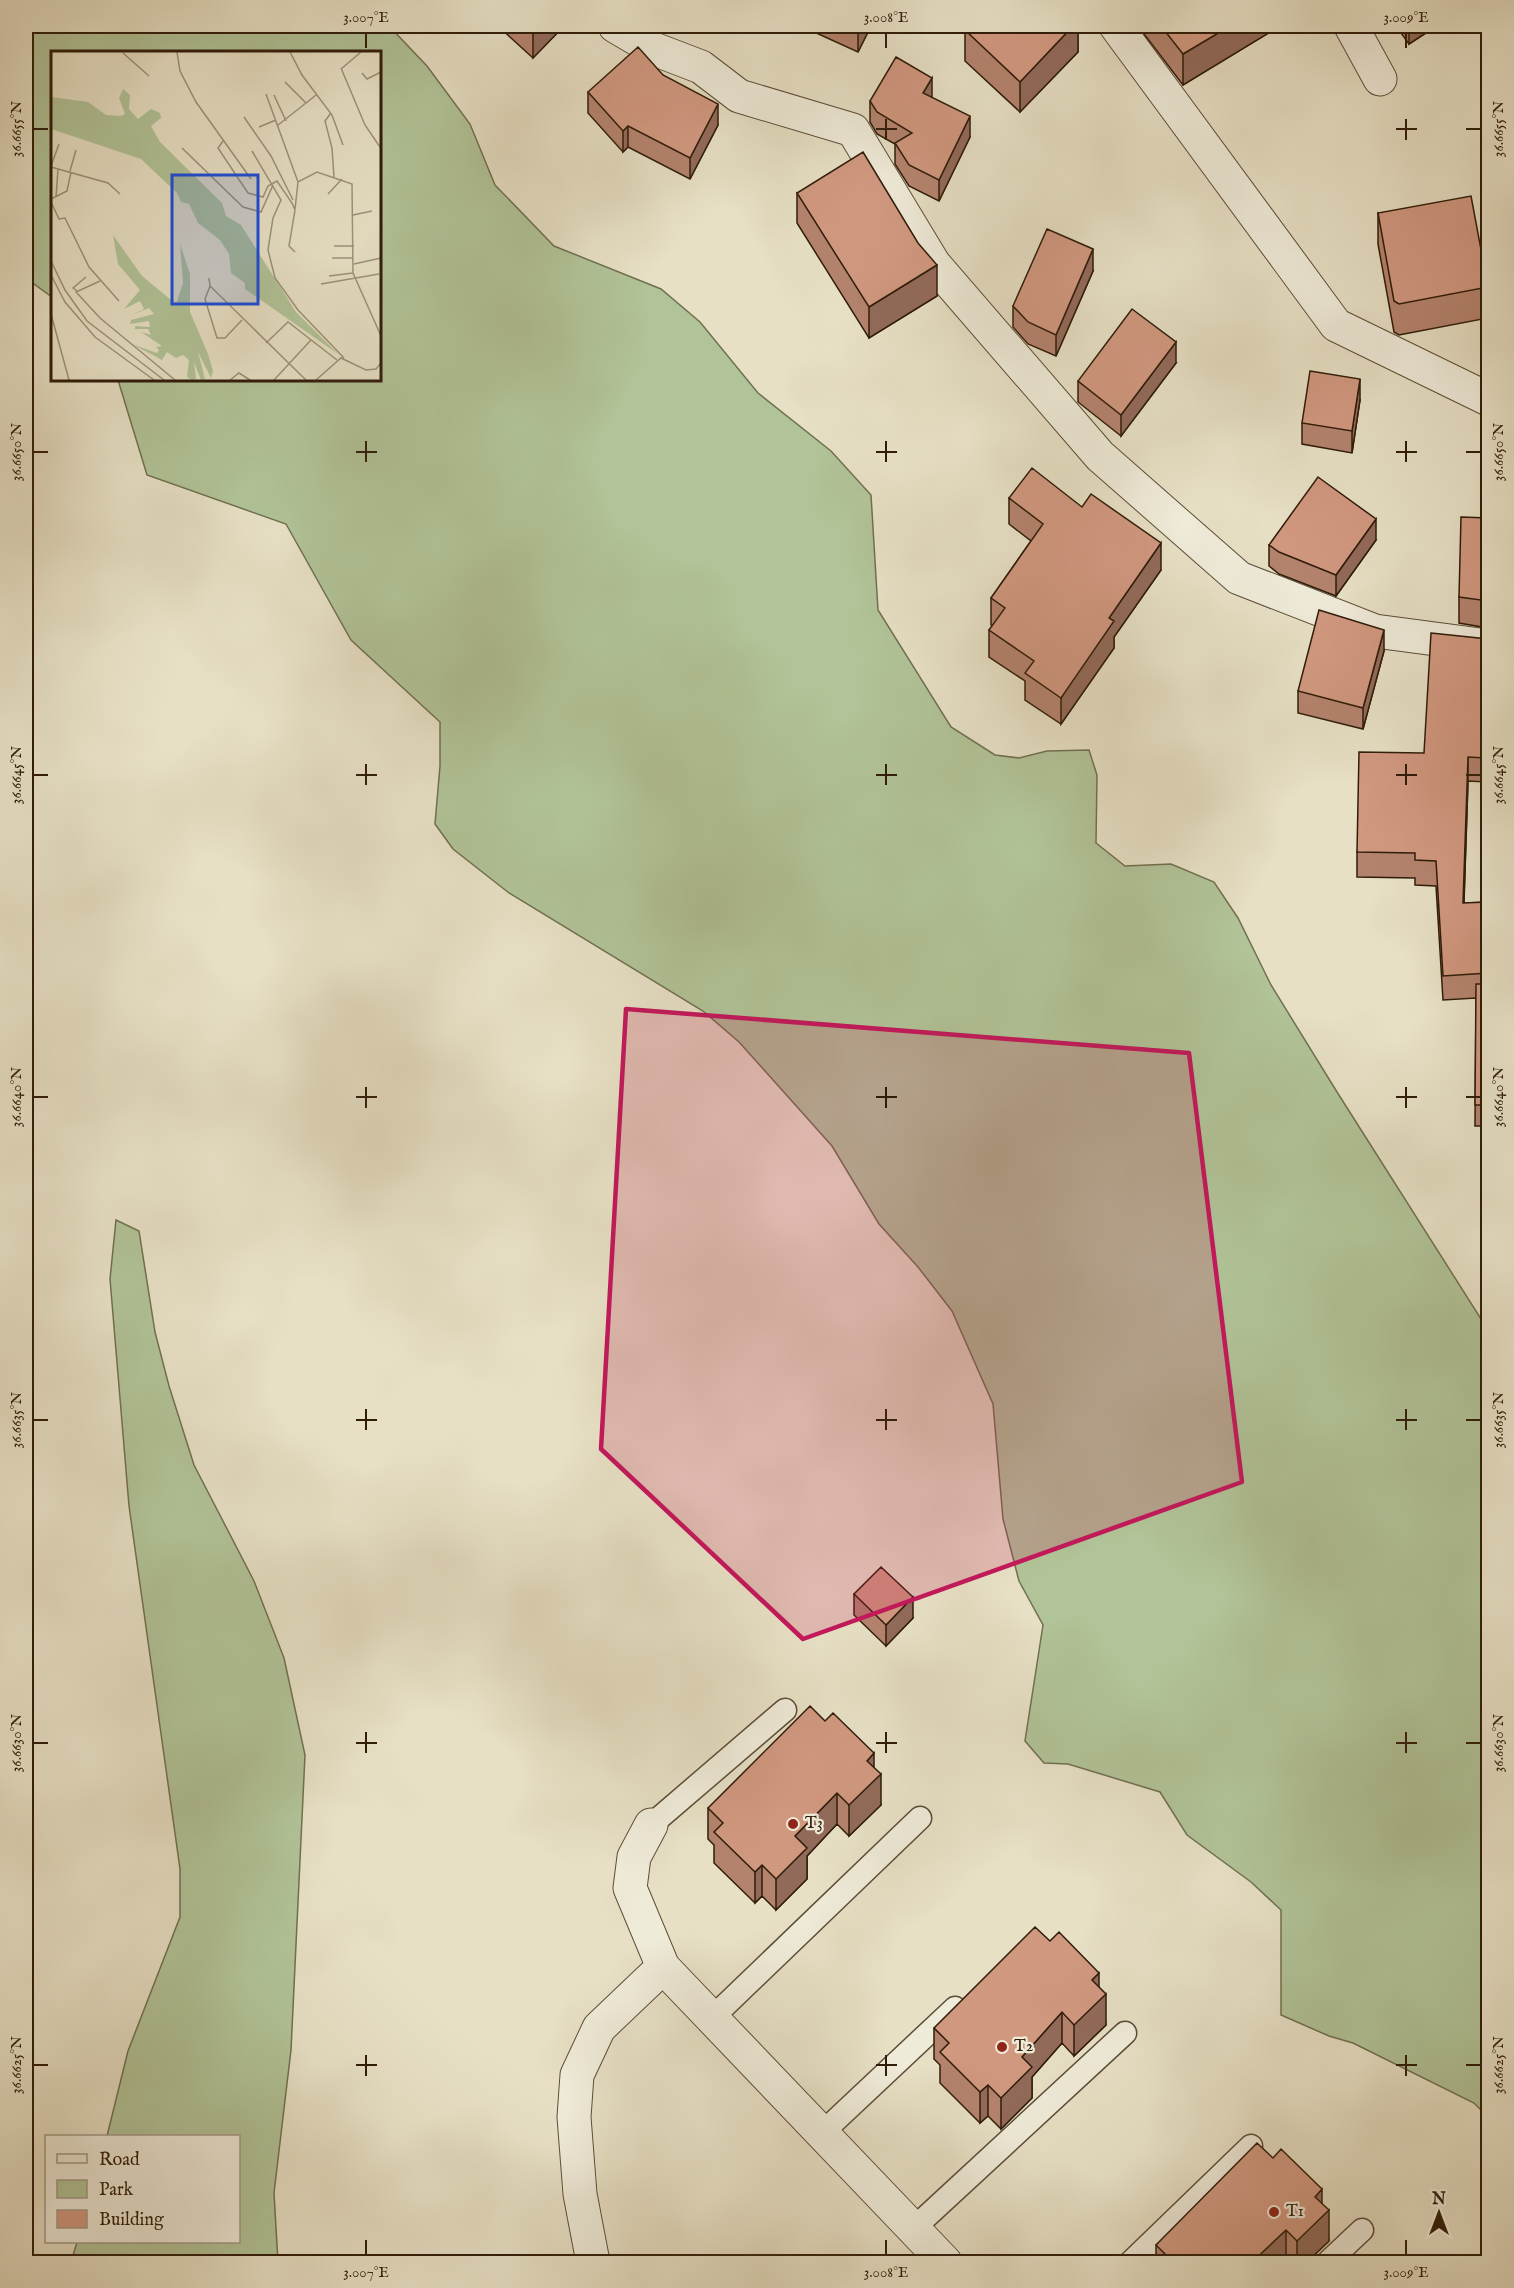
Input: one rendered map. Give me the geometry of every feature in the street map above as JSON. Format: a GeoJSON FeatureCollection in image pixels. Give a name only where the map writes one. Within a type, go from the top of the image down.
{"type":"FeatureCollection","features":[{"type":"Feature","properties":{"kind":"street"},"geometry":{"type":"LineString","coordinates":[[615,26],[654,49],[701,67],[739,96],[853,130],[934,264],[1100,456],[1239,578],[1375,631],[1488,646]]}},
{"type":"Feature","properties":{"kind":"street"},"geometry":{"type":"LineString","coordinates":[[1116,26],[1336,325],[1488,399]]}},
{"type":"Feature","properties":{"kind":"street"},"geometry":{"type":"LineString","coordinates":[[1351,26],[1380,79]]}},
{"type":"Feature","properties":{"kind":"street"},"geometry":{"type":"LineString","coordinates":[[651,1825],[634,1857],[630,1888],[663,1967],[945,2262]]}},
{"type":"Feature","properties":{"kind":"street"},"geometry":{"type":"LineString","coordinates":[[592,2262],[580,2194],[574,2117],[577,2075],[599,2028],[663,1967]]}},
{"type":"Feature","properties":{"kind":"lane"},"geometry":{"type":"LineString","coordinates":[[651,1825],[785,1710]]}},
{"type":"Feature","properties":{"kind":"lane"},"geometry":{"type":"LineString","coordinates":[[713,2017],[920,1818]]}},
{"type":"Feature","properties":{"kind":"lane"},"geometry":{"type":"LineString","coordinates":[[822,2133],[973,1991]]}},
{"type":"Feature","properties":{"kind":"lane"},"geometry":{"type":"LineString","coordinates":[[913,2229],[1125,2033]]}},
{"type":"Feature","properties":{"kind":"lane"},"geometry":{"type":"LineString","coordinates":[[1131,2262],[1251,2146]]}},
{"type":"Feature","properties":{"kind":"lane"},"geometry":{"type":"LineString","coordinates":[[1328,2262],[1362,2230]]}},
{"type":"Feature","properties":{"kind":"highlighted area"},"geometry":{"type":"Polygon","coordinates":[[[626,1009],[1189,1053],[1242,1482],[803,1639],[601,1449],[626,1009]]]}},
{"type":"Feature","properties":{"kind":"green space"},"geometry":{"type":"Polygon","coordinates":[[[26,26],[389,26],[427,66],[470,124],[495,185],[554,246],[661,289],[700,322],[758,393],[831,451],[871,495],[878,610],[951,727],[995,755],[1019,758],[1047,751],[1089,750],[1097,775],[1096,843],[1125,866],[1171,864],[1214,882],[1238,918],[1271,985],[1488,1330],[1488,2117],[1474,2103],[1353,2043],[1329,2036],[1281,2015],[1281,1910],[1251,1882],[1187,1835],[1160,1792],[1068,1764],[1044,1763],[1025,1741],[1043,1625],[1019,1581],[1003,1519],[993,1404],[952,1311],[918,1267],[879,1224],[832,1146],[739,1042],[703,1011],[509,893],[453,849],[435,824],[440,766],[440,722],[351,640],[286,524],[147,475],[118,381],[381,381],[381,51],[51,51],[51,296],[26,278],[26,26]]]}},
{"type":"Feature","properties":{"kind":"green space"},"geometry":{"type":"Polygon","coordinates":[[[116,1220],[139,1231],[155,1332],[194,1465],[254,1581],[284,1658],[305,1755],[291,2050],[274,2193],[278,2262],[71,2262],[77,2243],[240,2243],[240,2135],[107,2135],[128,2051],[180,1917],[180,1869],[129,1506],[110,1279],[116,1220]]]}},
{"type":"Feature","properties":{"kind":"building"},"geometry":{"type":"Polygon","coordinates":[[[525,26],[541,26],[533,34],[525,26]]]}},
{"type":"Feature","properties":{"kind":"building"},"geometry":{"type":"Polygon","coordinates":[[[847,26],[861,26],[858,31],[847,26]]]}},
{"type":"Feature","properties":{"kind":"building"},"geometry":{"type":"Polygon","coordinates":[[[969,26],[1073,26],[1020,82],[965,30],[969,26]]]}},
{"type":"Feature","properties":{"kind":"building"},"geometry":{"type":"Polygon","coordinates":[[[1161,26],[1230,26],[1183,54],[1161,26]]]}},
{"type":"Feature","properties":{"kind":"building"},"geometry":{"type":"Polygon","coordinates":[[[638,47],[663,75],[718,104],[690,158],[628,126],[623,131],[588,92],[638,47]]]}},
{"type":"Feature","properties":{"kind":"building"},"geometry":{"type":"Polygon","coordinates":[[[896,57],[932,78],[923,93],[970,116],[939,180],[909,165],[895,143],[912,133],[877,112],[870,101],[896,57]]]}},
{"type":"Feature","properties":{"kind":"building"},"geometry":{"type":"Polygon","coordinates":[[[863,152],[918,243],[937,265],[869,307],[797,193],[863,152]]]}},
{"type":"Feature","properties":{"kind":"building"},"geometry":{"type":"Polygon","coordinates":[[[1471,196],[1488,287],[1399,304],[1394,301],[1378,213],[1471,196]]]}},
{"type":"Feature","properties":{"kind":"building"},"geometry":{"type":"Polygon","coordinates":[[[1047,229],[1093,249],[1056,335],[1028,322],[1013,306],[1047,229]]]}},
{"type":"Feature","properties":{"kind":"building"},"geometry":{"type":"Polygon","coordinates":[[[1132,309],[1176,342],[1121,415],[1078,381],[1132,309]]]}},
{"type":"Feature","properties":{"kind":"building"},"geometry":{"type":"Polygon","coordinates":[[[1310,371],[1360,379],[1352,431],[1302,423],[1310,371]]]}},
{"type":"Feature","properties":{"kind":"building"},"geometry":{"type":"Polygon","coordinates":[[[1032,468],[1082,507],[1091,494],[1161,543],[1109,618],[1114,621],[1061,698],[1025,673],[1034,661],[989,630],[1005,608],[991,598],[1043,524],[1009,498],[1032,468]]]}},
{"type":"Feature","properties":{"kind":"building"},"geometry":{"type":"Polygon","coordinates":[[[1318,477],[1376,519],[1336,575],[1279,552],[1269,545],[1318,477]]]}},
{"type":"Feature","properties":{"kind":"building"},"geometry":{"type":"Polygon","coordinates":[[[1461,517],[1488,518],[1488,601],[1459,597],[1461,517]]]}},
{"type":"Feature","properties":{"kind":"building"},"geometry":{"type":"Polygon","coordinates":[[[1319,610],[1384,630],[1363,708],[1298,691],[1319,610]]]}},
{"type":"Feature","properties":{"kind":"building"},"geometry":{"type":"Polygon","coordinates":[[[1431,633],[1488,639],[1486,758],[1468,757],[1463,903],[1488,902],[1488,973],[1443,976],[1436,861],[1415,860],[1415,853],[1357,852],[1359,752],[1424,753],[1431,633]]]}},
{"type":"Feature","properties":{"kind":"building"},"geometry":{"type":"Polygon","coordinates":[[[1476,984],[1488,984],[1488,1105],[1475,1105],[1476,984]]]}},
{"type":"Feature","properties":{"kind":"building"},"geometry":{"type":"Polygon","coordinates":[[[881,1567],[913,1597],[886,1625],[854,1594],[881,1567]]]}},
{"type":"Feature","properties":{"kind":"building"},"geometry":{"type":"Polygon","coordinates":[[[810,1706],[825,1721],[833,1713],[874,1753],[867,1761],[881,1774],[849,1805],[837,1793],[795,1836],[807,1848],[776,1879],[762,1865],[755,1872],[714,1832],[723,1823],[708,1808],[810,1706]]]}},
{"type":"Feature","properties":{"kind":"building"},"geometry":{"type":"Polygon","coordinates":[[[1035,1927],[1050,1941],[1059,1932],[1099,1973],[1092,1980],[1106,1994],[1074,2025],[1062,2012],[1022,2057],[1032,2067],[1001,2098],[988,2085],[980,2092],[940,2052],[949,2043],[934,2028],[1035,1927]]]}},
{"type":"Feature","properties":{"kind":"building"},"geometry":{"type":"Polygon","coordinates":[[[1257,2143],[1273,2158],[1281,2149],[1322,2189],[1315,2197],[1329,2210],[1297,2241],[1286,2230],[1252,2262],[1168,2262],[1171,2260],[1156,2245],[1257,2143]]]}},
{"type":"Feature","properties":{"kind":"place","name":"T3"},"geometry":{"type":"Point","coordinates":[793,1824]}},
{"type":"Feature","properties":{"kind":"place","name":"T2"},"geometry":{"type":"Point","coordinates":[1002,2047]}},
{"type":"Feature","properties":{"kind":"place","name":"T1"},"geometry":{"type":"Point","coordinates":[1274,2212]}}]}
